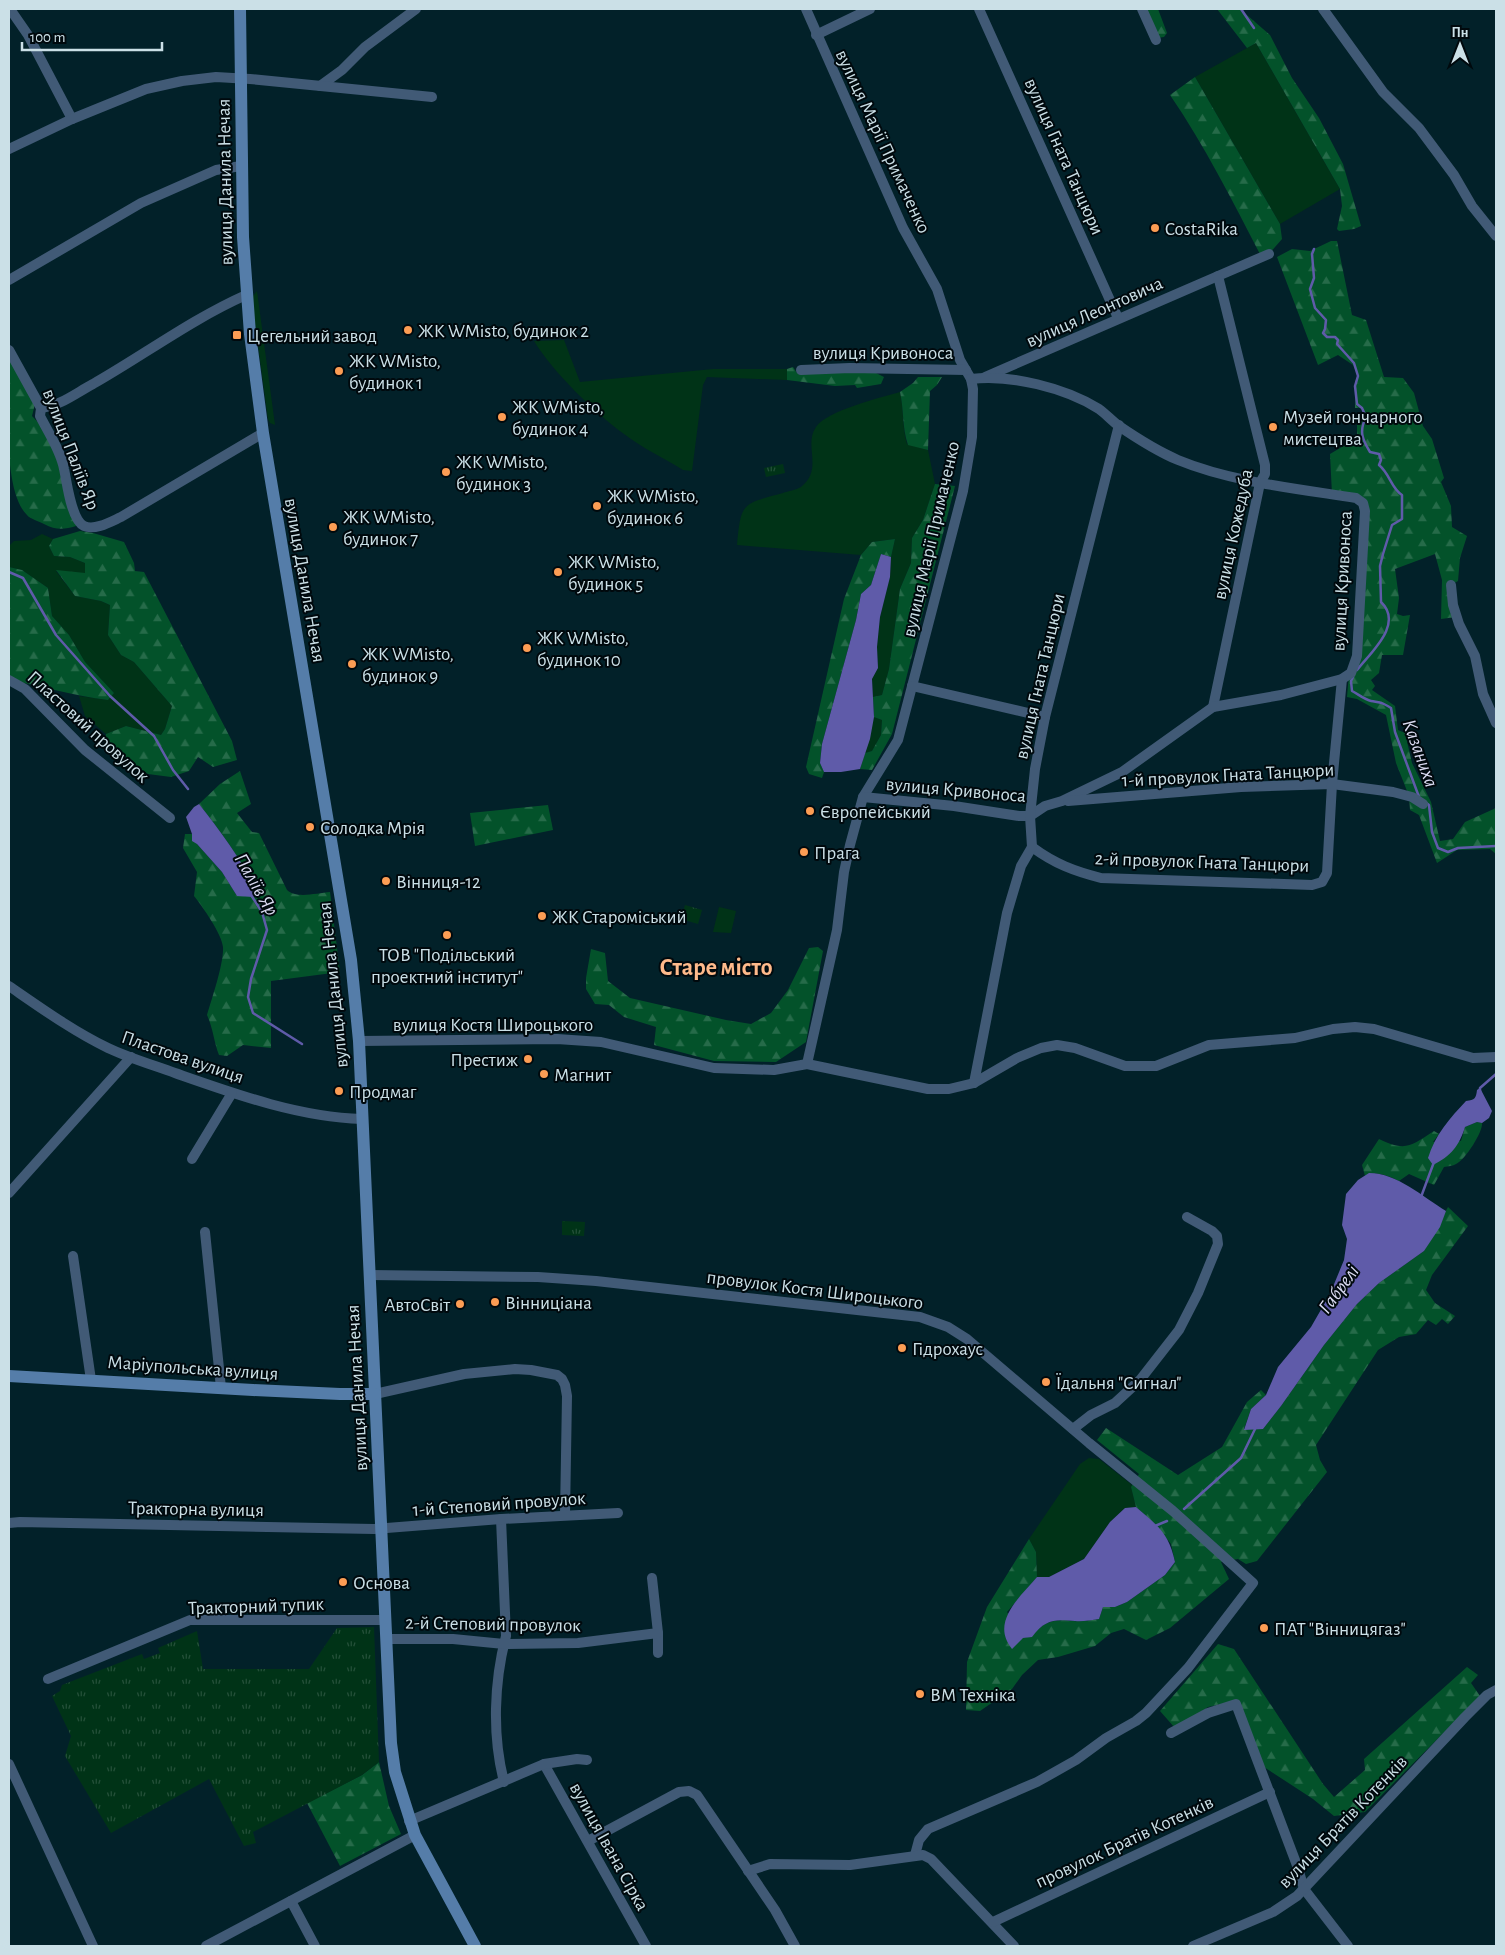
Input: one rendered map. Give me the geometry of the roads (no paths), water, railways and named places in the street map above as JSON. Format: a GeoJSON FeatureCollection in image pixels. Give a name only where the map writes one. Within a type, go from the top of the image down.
{"type":"FeatureCollection","features":[{"type":"Feature","properties":{"kind":"main road","name":"вулиця Данила Нечая"},"geometry":{"type":"LineString","coordinates":[[240,9],[241,166],[246,295],[262,433],[350,952],[359,1041],[391,1742],[395,1772],[409,1821],[475,1946]]}},
{"type":"Feature","properties":{"kind":"main road","name":"Маріупольська вулиця"},"geometry":{"type":"LineString","coordinates":[[9,1376],[340,1394],[375,1394]]}},
{"type":"Feature","properties":{"kind":"street"},"geometry":{"type":"LineString","coordinates":[[10,9],[28,35],[72,119]]}},
{"type":"Feature","properties":{"kind":"street"},"geometry":{"type":"LineString","coordinates":[[320,86],[342,70],[365,47],[416,9]]}},
{"type":"Feature","properties":{"kind":"street","name":"вулиця Марії Примаченко"},"geometry":{"type":"LineString","coordinates":[[806,9],[903,228],[936,289],[960,360],[972,380],[973,389],[972,437],[963,491],[898,740],[863,797],[844,872],[837,930],[808,1064]]}},
{"type":"Feature","properties":{"kind":"street"},"geometry":{"type":"LineString","coordinates":[[816,35],[870,9]]}},
{"type":"Feature","properties":{"kind":"street","name":"вулиця Гната Танцюри"},"geometry":{"type":"LineString","coordinates":[[979,9],[1118,318]]}},
{"type":"Feature","properties":{"kind":"street"},"geometry":{"type":"LineString","coordinates":[[1142,9],[1156,40]]}},
{"type":"Feature","properties":{"kind":"street"},"geometry":{"type":"LineString","coordinates":[[1323,9],[1383,92],[1419,128],[1454,175],[1472,206],[1496,236]]}},
{"type":"Feature","properties":{"kind":"street"},"geometry":{"type":"LineString","coordinates":[[9,148],[72,119],[146,89],[182,81],[216,77],[241,78],[432,97]]}},
{"type":"Feature","properties":{"kind":"street"},"geometry":{"type":"LineString","coordinates":[[9,280],[141,203],[216,170],[241,166]]}},
{"type":"Feature","properties":{"kind":"street"},"geometry":{"type":"LineString","coordinates":[[1218,276],[1269,254]]}},
{"type":"Feature","properties":{"kind":"street","name":"вулиця Леонтовича"},"geometry":{"type":"LineString","coordinates":[[984,378],[1218,276]]}},
{"type":"Feature","properties":{"kind":"street","name":"вулиця Кожедуба"},"geometry":{"type":"LineString","coordinates":[[1213,708],[1260,483],[1265,474],[1265,465],[1218,276]]}},
{"type":"Feature","properties":{"kind":"street"},"geometry":{"type":"LineString","coordinates":[[41,408],[53,406],[70,397],[113,373],[175,333],[246,295]]}},
{"type":"Feature","properties":{"kind":"street","name":"вулиця Паліїв Яр"},"geometry":{"type":"LineString","coordinates":[[9,350],[41,408],[40,416],[64,466],[68,494],[78,521],[90,528],[121,517],[262,433]]}},
{"type":"Feature","properties":{"kind":"street","name":"вулиця Кривоноса"},"geometry":{"type":"LineString","coordinates":[[801,370],[850,368],[966,370]]}},
{"type":"Feature","properties":{"kind":"street","name":"вулиця Кривоноса"},"geometry":{"type":"LineString","coordinates":[[863,797],[1030,816],[1045,806],[1062,802],[1122,772],[1213,708],[1281,695],[1342,679],[1352,673],[1357,656],[1363,503],[1356,498],[1260,483],[1179,460],[1148,445],[1098,409],[1059,391],[1034,384],[984,378],[972,380]]}},
{"type":"Feature","properties":{"kind":"street","name":"вулиця Гната Танцюри"},"geometry":{"type":"LineString","coordinates":[[1032,848],[1030,816],[1035,769],[1045,717],[1118,425]]}},
{"type":"Feature","properties":{"kind":"street"},"geometry":{"type":"LineString","coordinates":[[1451,585],[1453,605],[1459,624],[1475,656],[1483,694],[1496,723]]}},
{"type":"Feature","properties":{"kind":"street","name":"2-й провулок Гната Танцюри"},"geometry":{"type":"LineString","coordinates":[[1032,848],[1050,861],[1072,871],[1101,878],[1312,885],[1322,882],[1328,873],[1332,784],[1342,679]]}},
{"type":"Feature","properties":{"kind":"street","name":"Пластовий провулок"},"geometry":{"type":"LineString","coordinates":[[9,680],[25,689],[85,750],[170,818]]}},
{"type":"Feature","properties":{"kind":"street"},"geometry":{"type":"LineString","coordinates":[[912,686],[1045,717]]}},
{"type":"Feature","properties":{"kind":"street","name":"1-й провулок Гната Танцюри"},"geometry":{"type":"LineString","coordinates":[[1062,802],[1241,787],[1332,784],[1393,792],[1412,797],[1423,804]]}},
{"type":"Feature","properties":{"kind":"street"},"geometry":{"type":"LineString","coordinates":[[974,1083],[1007,913],[1021,866],[1032,848]]}},
{"type":"Feature","properties":{"kind":"street","name":"Пластова вулиця"},"geometry":{"type":"LineString","coordinates":[[9,986],[57,1020],[109,1048],[131,1057],[232,1093],[318,1115],[362,1119]]}},
{"type":"Feature","properties":{"kind":"street","name":"вулиця Костя Широцького"},"geometry":{"type":"LineString","coordinates":[[359,1041],[557,1039],[601,1042],[714,1068],[774,1070],[808,1064],[928,1089],[949,1089],[974,1083],[1017,1058],[1041,1048],[1057,1045],[1075,1048],[1125,1066],[1156,1066],[1209,1044],[1295,1038],[1333,1029],[1355,1027],[1374,1029],[1473,1058],[1496,1057]]}},
{"type":"Feature","properties":{"kind":"street"},"geometry":{"type":"LineString","coordinates":[[9,1194],[131,1057]]}},
{"type":"Feature","properties":{"kind":"street"},"geometry":{"type":"LineString","coordinates":[[192,1159],[232,1093]]}},
{"type":"Feature","properties":{"kind":"street"},"geometry":{"type":"LineString","coordinates":[[1073,1430],[1091,1415],[1115,1403],[1140,1380],[1179,1330],[1198,1293],[1218,1244],[1218,1236],[1187,1217]]}},
{"type":"Feature","properties":{"kind":"street"},"geometry":{"type":"LineString","coordinates":[[205,1232],[221,1388]]}},
{"type":"Feature","properties":{"kind":"street"},"geometry":{"type":"LineString","coordinates":[[73,1256],[90,1380]]}},
{"type":"Feature","properties":{"kind":"street","name":"провулок Костя Широцького"},"geometry":{"type":"LineString","coordinates":[[369,1275],[538,1277],[596,1281],[920,1317],[948,1327],[967,1339],[1073,1430],[1173,1511],[1253,1583],[1188,1668],[1146,1713],[1106,1738],[1076,1760],[1037,1782],[928,1829],[919,1840],[916,1855]]}},
{"type":"Feature","properties":{"kind":"street"},"geometry":{"type":"LineString","coordinates":[[375,1394],[464,1374],[499,1370],[531,1370],[557,1375],[565,1385],[566,1396],[565,1515]]}},
{"type":"Feature","properties":{"kind":"street","name":"1-й Степовий провулок"},"geometry":{"type":"LineString","coordinates":[[382,1528],[618,1513]]}},
{"type":"Feature","properties":{"kind":"street"},"geometry":{"type":"LineString","coordinates":[[501,1519],[506,1636],[502,1650],[496,1726],[500,1765],[504,1782]]}},
{"type":"Feature","properties":{"kind":"street","name":"Тракторна вулиця"},"geometry":{"type":"LineString","coordinates":[[9,1523],[382,1528]]}},
{"type":"Feature","properties":{"kind":"street"},"geometry":{"type":"LineString","coordinates":[[652,1578],[658,1633],[658,1653]]}},
{"type":"Feature","properties":{"kind":"street","name":"Тракторний тупик"},"geometry":{"type":"LineString","coordinates":[[48,1679],[190,1620],[386,1620]]}},
{"type":"Feature","properties":{"kind":"street","name":"2-й Степовий провулок"},"geometry":{"type":"LineString","coordinates":[[387,1639],[453,1639],[504,1644],[578,1643],[658,1633]]}},
{"type":"Feature","properties":{"kind":"street","name":"вулиця Братів Котенків"},"geometry":{"type":"LineString","coordinates":[[1193,1946],[1286,1905],[1304,1889],[1465,1717],[1496,1690]]}},
{"type":"Feature","properties":{"kind":"street"},"geometry":{"type":"LineString","coordinates":[[1171,1733],[1208,1713],[1236,1704],[1270,1792],[1304,1889],[1348,1946]]}},
{"type":"Feature","properties":{"kind":"street"},"geometry":{"type":"LineString","coordinates":[[409,1821],[544,1764],[577,1759],[587,1760]]}},
{"type":"Feature","properties":{"kind":"street"},"geometry":{"type":"LineString","coordinates":[[9,1764],[93,1946]]}},
{"type":"Feature","properties":{"kind":"street","name":"вулиця Івана Сірка"},"geometry":{"type":"LineString","coordinates":[[544,1764],[646,1946]]}},
{"type":"Feature","properties":{"kind":"street"},"geometry":{"type":"LineString","coordinates":[[588,1841],[679,1792],[689,1791],[697,1795],[775,1910],[795,1946]]}},
{"type":"Feature","properties":{"kind":"street","name":"провулок Братів Котенків"},"geometry":{"type":"LineString","coordinates":[[993,1922],[1270,1792]]}},
{"type":"Feature","properties":{"kind":"street"},"geometry":{"type":"LineString","coordinates":[[206,1946],[415,1835]]}},
{"type":"Feature","properties":{"kind":"street"},"geometry":{"type":"LineString","coordinates":[[748,1871],[770,1864],[850,1865],[923,1855],[930,1859],[993,1922],[1014,1946]]}},
{"type":"Feature","properties":{"kind":"street"},"geometry":{"type":"LineString","coordinates":[[291,1901],[316,1946]]}},
{"type":"Feature","properties":{"kind":"water"},"geometry":{"type":"Polygon","coordinates":[[[881,554],[891,557],[890,577],[880,617],[877,647],[878,668],[872,679],[874,717],[870,739],[860,769],[824,772],[820,763],[822,744],[856,620],[861,594],[871,585],[881,554]]]}},
{"type":"Feature","properties":{"kind":"water"},"geometry":{"type":"Polygon","coordinates":[[[199,804],[239,858],[258,894],[253,897],[237,896],[222,872],[197,844],[192,841],[192,834],[186,817],[199,804]]]}},
{"type":"Feature","properties":{"kind":"water"},"geometry":{"type":"Polygon","coordinates":[[[1480,1088],[1492,1111],[1489,1118],[1482,1123],[1477,1122],[1465,1127],[1454,1150],[1433,1165],[1428,1158],[1439,1134],[1466,1101],[1475,1098],[1477,1090],[1480,1088]]]}},
{"type":"Feature","properties":{"kind":"water"},"geometry":{"type":"Polygon","coordinates":[[[1369,1173],[1379,1174],[1400,1181],[1446,1211],[1440,1227],[1424,1251],[1379,1283],[1357,1304],[1324,1345],[1263,1429],[1244,1430],[1251,1409],[1266,1395],[1278,1367],[1311,1327],[1330,1294],[1344,1260],[1347,1239],[1342,1225],[1346,1194],[1358,1180],[1369,1173]]]}},
{"type":"Feature","properties":{"kind":"water"},"geometry":{"type":"Polygon","coordinates":[[[1136,1507],[1161,1530],[1169,1544],[1175,1562],[1165,1575],[1127,1602],[1115,1607],[1103,1607],[1099,1619],[1081,1621],[1056,1620],[1041,1627],[1032,1637],[1023,1638],[1012,1649],[1006,1639],[1004,1629],[1010,1610],[1016,1601],[1037,1577],[1049,1577],[1084,1559],[1110,1522],[1125,1508],[1136,1507]]]}},
{"type":"Feature","properties":{"kind":"waterway","name":"Казаниха"},"geometry":{"type":"LineString","coordinates":[[1241,9],[1254,28]]}},
{"type":"Feature","properties":{"kind":"waterway","name":"Казаниха"},"geometry":{"type":"LineString","coordinates":[[1314,249],[1312,254],[1314,278],[1310,289],[1315,308],[1326,320],[1323,333],[1327,337],[1335,337],[1338,340],[1337,344],[1354,363],[1358,376],[1355,386],[1357,404],[1362,408],[1366,417],[1362,431],[1363,439],[1370,452],[1379,454],[1381,460],[1379,465],[1386,472],[1395,489],[1402,495],[1402,519],[1392,525],[1380,566],[1381,602],[1387,610],[1389,619],[1387,628],[1383,638],[1357,670]]}},
{"type":"Feature","properties":{"kind":"waterway","name":"Паліїв Яр"},"geometry":{"type":"LineString","coordinates":[[9,572],[23,578],[56,635],[110,696],[154,736],[173,770],[188,789]]}},
{"type":"Feature","properties":{"kind":"waterway","name":"Казаниха"},"geometry":{"type":"LineString","coordinates":[[1353,677],[1351,681],[1352,691],[1366,699],[1391,708],[1395,732],[1419,797]]}},
{"type":"Feature","properties":{"kind":"waterway","name":"Казаниха"},"geometry":{"type":"LineString","coordinates":[[1425,802],[1429,805],[1432,832],[1438,848],[1448,852],[1458,848],[1496,846]]}},
{"type":"Feature","properties":{"kind":"waterway","name":"Паліїв Яр"},"geometry":{"type":"LineString","coordinates":[[251,895],[262,912],[267,930],[251,979],[248,997],[253,1013],[302,1044]]}},
{"type":"Feature","properties":{"kind":"waterway","name":"Габрелі"},"geometry":{"type":"LineString","coordinates":[[1480,1092],[1480,1088],[1496,1074]]}},
{"type":"Feature","properties":{"kind":"waterway","name":"Габрелі"},"geometry":{"type":"LineString","coordinates":[[1421,1197],[1434,1162]]}},
{"type":"Feature","properties":{"kind":"waterway","name":"Габрелі"},"geometry":{"type":"LineString","coordinates":[[1184,1509],[1241,1458],[1256,1427]]}},
{"type":"Feature","properties":{"kind":"waterway","name":"Габрелі"},"geometry":{"type":"LineString","coordinates":[[1155,1526],[1167,1521]]}},
{"type":"Feature","properties":{"kind":"place","name":"CostaRika"},"geometry":{"type":"Point","coordinates":[1155,228]}},
{"type":"Feature","properties":{"kind":"place","name":"ЖК WMisto, будинок 2"},"geometry":{"type":"Point","coordinates":[408,330]}},
{"type":"Feature","properties":{"kind":"place","name":"Цегельний завод"},"geometry":{"type":"Point","coordinates":[237,335]}},
{"type":"Feature","properties":{"kind":"place","name":"ЖК WMisto, будинок 1"},"geometry":{"type":"Point","coordinates":[339,371]}},
{"type":"Feature","properties":{"kind":"place","name":"ЖК WMisto, будинок 4"},"geometry":{"type":"Point","coordinates":[502,417]}},
{"type":"Feature","properties":{"kind":"place","name":"Музей гончарного мистецтва"},"geometry":{"type":"Point","coordinates":[1273,427]}},
{"type":"Feature","properties":{"kind":"place","name":"ЖК WMisto, будинок 3"},"geometry":{"type":"Point","coordinates":[446,472]}},
{"type":"Feature","properties":{"kind":"place","name":"ЖК WMisto, будинок 6"},"geometry":{"type":"Point","coordinates":[597,506]}},
{"type":"Feature","properties":{"kind":"place","name":"ЖК WMisto, будинок 7"},"geometry":{"type":"Point","coordinates":[333,527]}},
{"type":"Feature","properties":{"kind":"place","name":"ЖК WMisto, будинок 5"},"geometry":{"type":"Point","coordinates":[558,572]}},
{"type":"Feature","properties":{"kind":"place","name":"ЖК WMisto, будинок 10"},"geometry":{"type":"Point","coordinates":[527,648]}},
{"type":"Feature","properties":{"kind":"place","name":"ЖК WMisto, будинок 9"},"geometry":{"type":"Point","coordinates":[352,664]}},
{"type":"Feature","properties":{"kind":"place","name":"Європейський"},"geometry":{"type":"Point","coordinates":[810,811]}},
{"type":"Feature","properties":{"kind":"place","name":"Солодка Мрія"},"geometry":{"type":"Point","coordinates":[310,827]}},
{"type":"Feature","properties":{"kind":"place","name":"Прага"},"geometry":{"type":"Point","coordinates":[804,852]}},
{"type":"Feature","properties":{"kind":"place","name":"Вінниця-12"},"geometry":{"type":"Point","coordinates":[386,881]}},
{"type":"Feature","properties":{"kind":"place","name":"ЖК Староміський"},"geometry":{"type":"Point","coordinates":[542,916]}},
{"type":"Feature","properties":{"kind":"place","name":"ТОВ \"Подільський проектний інститут\""},"geometry":{"type":"Point","coordinates":[447,935]}},
{"type":"Feature","properties":{"kind":"place","name":"Престиж"},"geometry":{"type":"Point","coordinates":[528,1059]}},
{"type":"Feature","properties":{"kind":"place","name":"Магнит"},"geometry":{"type":"Point","coordinates":[544,1074]}},
{"type":"Feature","properties":{"kind":"place","name":"Продмаг"},"geometry":{"type":"Point","coordinates":[339,1091]}},
{"type":"Feature","properties":{"kind":"place","name":"Вінниціана"},"geometry":{"type":"Point","coordinates":[495,1302]}},
{"type":"Feature","properties":{"kind":"place","name":"АвтоСвіт"},"geometry":{"type":"Point","coordinates":[460,1304]}},
{"type":"Feature","properties":{"kind":"place","name":"Гідрохаус"},"geometry":{"type":"Point","coordinates":[902,1348]}},
{"type":"Feature","properties":{"kind":"place","name":"Їдальня \"Сигнал\""},"geometry":{"type":"Point","coordinates":[1046,1382]}},
{"type":"Feature","properties":{"kind":"place","name":"Основа"},"geometry":{"type":"Point","coordinates":[343,1582]}},
{"type":"Feature","properties":{"kind":"place","name":"ПАТ \"Вінницягаз\""},"geometry":{"type":"Point","coordinates":[1264,1628]}},
{"type":"Feature","properties":{"kind":"place","name":"ВМ Техніка"},"geometry":{"type":"Point","coordinates":[920,1694]}},
{"type":"Feature","properties":{"kind":"district","name":"Старе місто"},"geometry":{"type":"Point","coordinates":[716,967]}}]}
